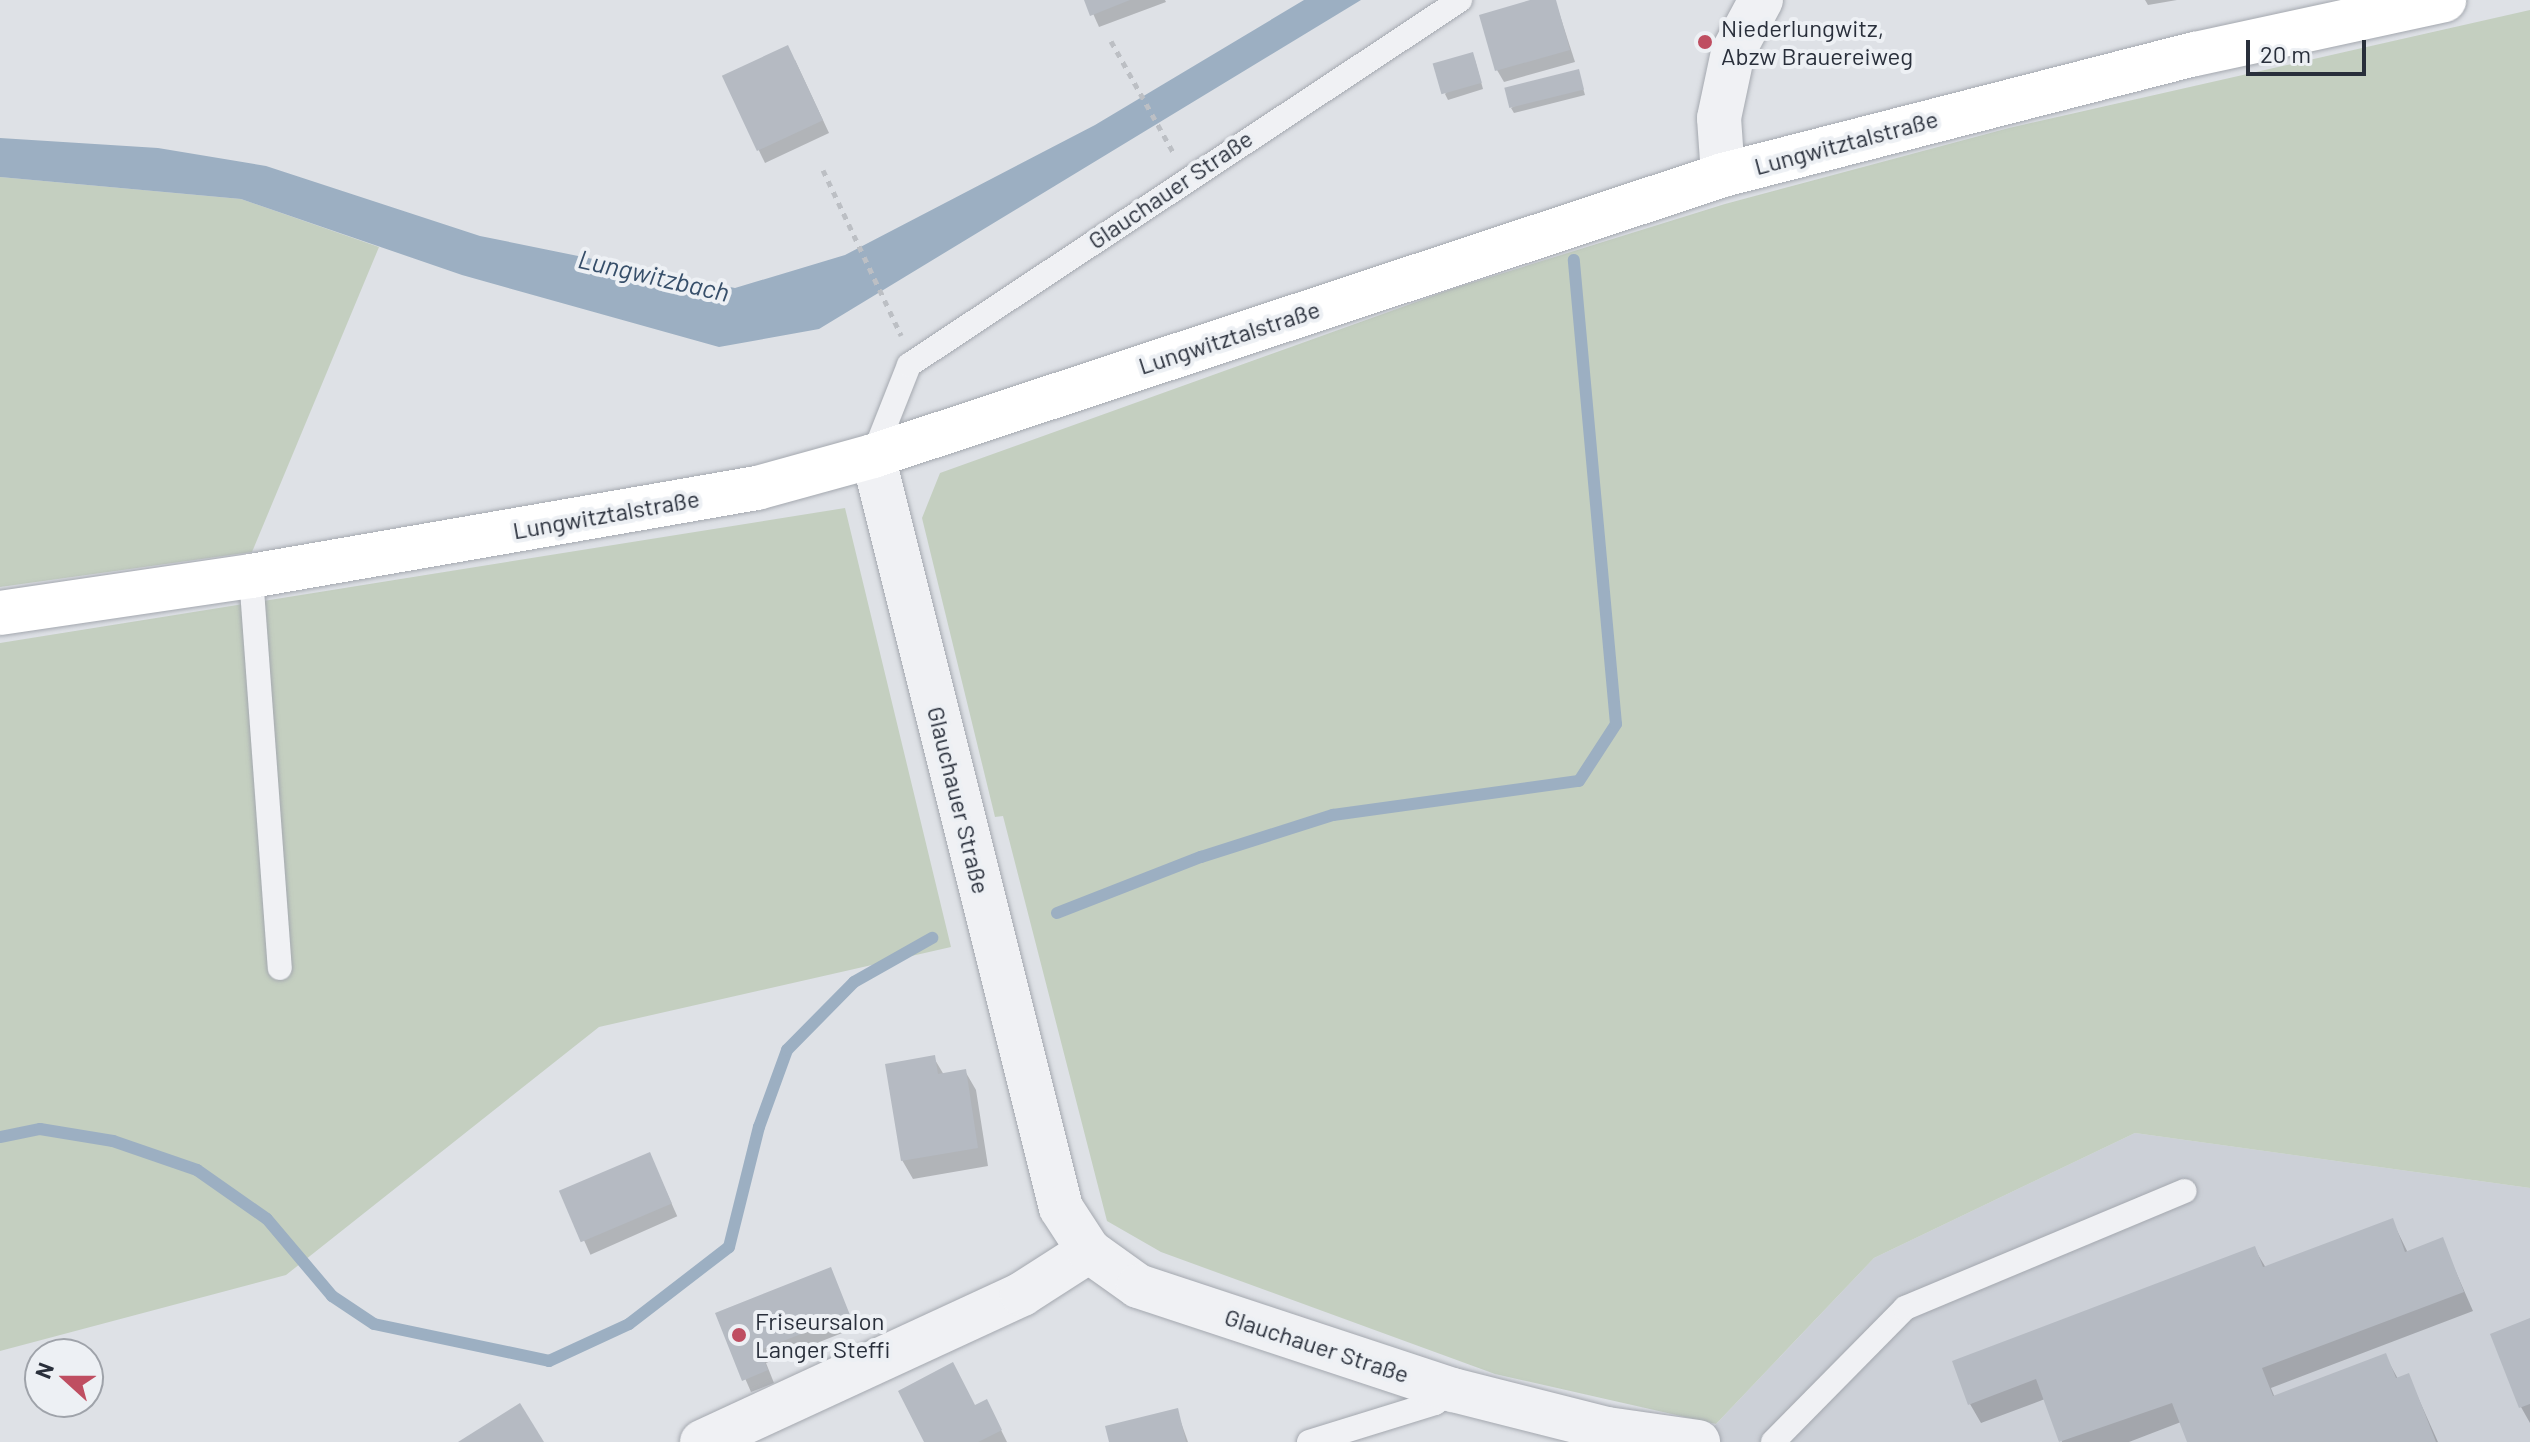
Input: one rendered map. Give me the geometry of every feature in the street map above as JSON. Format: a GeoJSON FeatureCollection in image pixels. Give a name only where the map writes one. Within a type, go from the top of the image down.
{"type":"FeatureCollection","features":[{"type":"Feature","properties":{"kind":"main road","name":"Lungwitztalstraße"},"geometry":{"type":"LineString","coordinates":[[0,613],[251,576],[757,488],[873,456],[1723,175],[2180,57],[2444,0]]}},
{"type":"Feature","properties":{"kind":"street"},"geometry":{"type":"LineString","coordinates":[[1723,175],[1722,104],[1733,52],[1761,0]]}},
{"type":"Feature","properties":{"kind":"street","name":"Glauchauer Straße"},"geometry":{"type":"LineString","coordinates":[[873,456],[1061,1208],[1089,1251],[1138,1286],[1453,1390],[1607,1429],[1698,1442]]}},
{"type":"Feature","properties":{"kind":"street"},"geometry":{"type":"LineString","coordinates":[[702,1442],[1022,1294],[1089,1251]]}},
{"type":"Feature","properties":{"kind":"lane","name":"Glauchauer Straße"},"geometry":{"type":"LineString","coordinates":[[873,456],[909,365],[1460,0]]}},
{"type":"Feature","properties":{"kind":"lane"},"geometry":{"type":"LineString","coordinates":[[251,576],[280,968]]}},
{"type":"Feature","properties":{"kind":"lane"},"geometry":{"type":"LineString","coordinates":[[1773,1442],[1905,1308],[2185,1191]]}},
{"type":"Feature","properties":{"kind":"lane"},"geometry":{"type":"LineString","coordinates":[[1309,1442],[1435,1403],[1453,1390]]}},
{"type":"Feature","properties":{"kind":"path"},"geometry":{"type":"LineString","coordinates":[[1111,41],[1172,151]]}},
{"type":"Feature","properties":{"kind":"path"},"geometry":{"type":"LineString","coordinates":[[823,170],[887,311]]}},
{"type":"Feature","properties":{"kind":"shaded area"},"geometry":{"type":"Polygon","coordinates":[[[2135,1133],[2530,1188],[2530,1442],[1699,1442],[1874,1258],[2135,1133]]]}},
{"type":"Feature","properties":{"kind":"green space"},"geometry":{"type":"Polygon","coordinates":[[[2530,10],[2530,1188],[2135,1133],[1874,1258],[1716,1424],[1495,1374],[1161,1252],[1107,1221],[1003,816],[995,817],[922,518],[940,473],[1455,288],[1725,204],[2009,128],[2530,10]]]}},
{"type":"Feature","properties":{"kind":"green space"},"geometry":{"type":"Polygon","coordinates":[[[0,177],[241,199],[379,247],[252,552],[0,587],[0,177]]]}},
{"type":"Feature","properties":{"kind":"green space"},"geometry":{"type":"Polygon","coordinates":[[[845,508],[951,947],[599,1027],[286,1275],[49,1338],[24,1338],[24,1345],[0,1351],[0,643],[845,508]]]}},
{"type":"Feature","properties":{"kind":"water","name":"Lungwitzbach"},"geometry":{"type":"Polygon","coordinates":[[[1304,0],[1361,0],[819,329],[719,347],[462,275],[241,199],[0,177],[0,138],[158,148],[266,166],[480,236],[735,288],[845,255],[1095,125],[1304,0]]]}},
{"type":"Feature","properties":{"kind":"building"},"geometry":{"type":"Polygon","coordinates":[[[1084,0],[1130,0],[1090,16],[1084,0]]]}},
{"type":"Feature","properties":{"kind":"building"},"geometry":{"type":"Polygon","coordinates":[[[1530,0],[1556,0],[1570,50],[1495,71],[1479,15],[1530,0]]]}},
{"type":"Feature","properties":{"kind":"building"},"geometry":{"type":"Polygon","coordinates":[[[788,45],[823,120],[757,151],[722,76],[788,45]]]}},
{"type":"Feature","properties":{"kind":"building"},"geometry":{"type":"Polygon","coordinates":[[[1473,52],[1482,83],[1441,94],[1433,64],[1473,52]]]}},
{"type":"Feature","properties":{"kind":"building"},"geometry":{"type":"Polygon","coordinates":[[[1579,69],[1584,89],[1509,108],[1504,88],[1579,69]]]}},
{"type":"Feature","properties":{"kind":"building"},"geometry":{"type":"Polygon","coordinates":[[[935,1055],[938,1074],[966,1069],[978,1148],[901,1161],[885,1064],[935,1055]]]}},
{"type":"Feature","properties":{"kind":"building"},"geometry":{"type":"Polygon","coordinates":[[[650,1152],[672,1204],[581,1242],[559,1191],[650,1152]]]}},
{"type":"Feature","properties":{"kind":"building"},"geometry":{"type":"Polygon","coordinates":[[[2393,1218],[2405,1252],[2443,1237],[2464,1292],[2262,1368],[2273,1396],[2386,1353],[2396,1378],[2409,1373],[2436,1442],[2187,1442],[2172,1403],[2059,1442],[2036,1379],[1968,1405],[1952,1361],[2255,1246],[2263,1267],[2393,1218]]]}},
{"type":"Feature","properties":{"kind":"building"},"geometry":{"type":"Polygon","coordinates":[[[831,1267],[850,1315],[760,1350],[768,1370],[742,1381],[715,1313],[831,1267]]]}},
{"type":"Feature","properties":{"kind":"building"},"geometry":{"type":"Polygon","coordinates":[[[2530,1318],[2530,1404],[2519,1408],[2490,1334],[2530,1318]]]}},
{"type":"Feature","properties":{"kind":"building"},"geometry":{"type":"Polygon","coordinates":[[[953,1362],[975,1405],[987,1399],[1002,1430],[978,1442],[924,1442],[898,1391],[953,1362]]]}},
{"type":"Feature","properties":{"kind":"building"},"geometry":{"type":"Polygon","coordinates":[[[520,1403],[544,1442],[458,1442],[520,1403]]]}},
{"type":"Feature","properties":{"kind":"building"},"geometry":{"type":"Polygon","coordinates":[[[1178,1408],[1186,1442],[1109,1442],[1105,1426],[1178,1408]]]}},
{"type":"Feature","properties":{"kind":"waterway"},"geometry":{"type":"LineString","coordinates":[[1057,913],[1201,857],[1333,815],[1579,781],[1616,724],[1574,260]]}},
{"type":"Feature","properties":{"kind":"waterway"},"geometry":{"type":"LineString","coordinates":[[0,1137],[40,1129],[113,1141],[197,1170],[267,1219],[332,1296],[374,1324],[549,1361],[629,1324],[729,1247],[759,1127],[787,1050],[854,982],[932,938]]}},
{"type":"Feature","properties":{"kind":"place","name":"Niederlungwitz, Abzw Brauereiweg"},"geometry":{"type":"Point","coordinates":[1705,42]}},
{"type":"Feature","properties":{"kind":"place","name":"Friseursalon Langer Steffi"},"geometry":{"type":"Point","coordinates":[739,1335]}}]}
